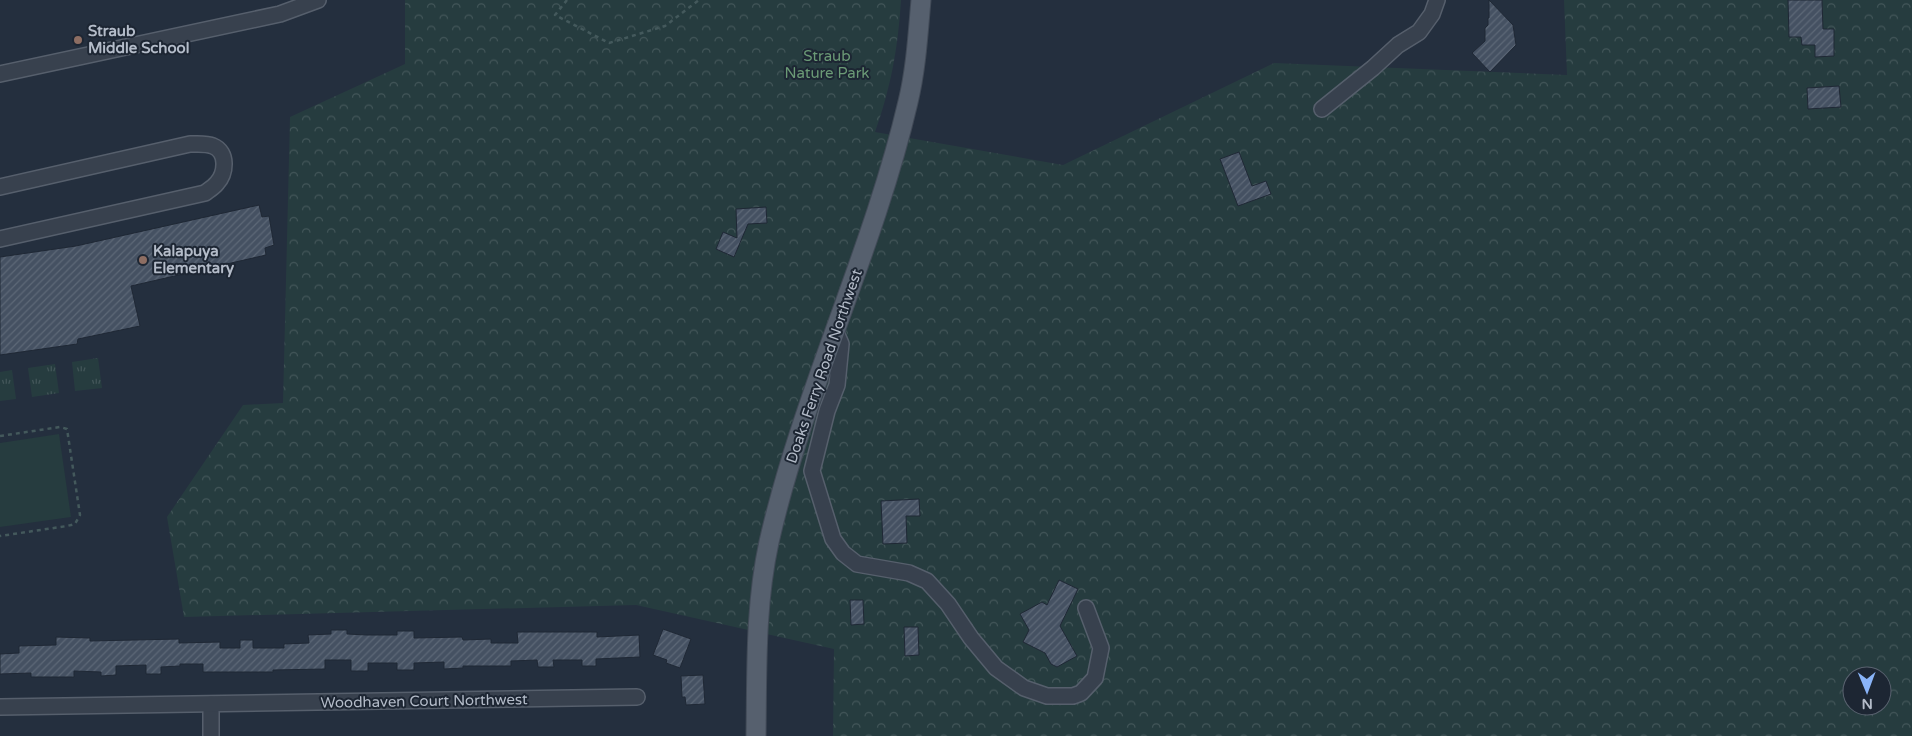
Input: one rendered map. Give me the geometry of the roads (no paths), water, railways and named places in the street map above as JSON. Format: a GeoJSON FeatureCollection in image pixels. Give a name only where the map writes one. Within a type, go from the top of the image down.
{"type":"FeatureCollection","features":[{"type":"Feature","properties":{"kind":"main road","name":"Doaks Ferry Road Northwest"},"geometry":{"type":"LineString","coordinates":[[756,736],[757,634],[760,594],[769,543],[784,483],[834,330],[878,208],[897,144],[908,100],[922,0]]}},
{"type":"Feature","properties":{"kind":"street"},"geometry":{"type":"LineString","coordinates":[[0,74],[280,14],[318,0]]}},
{"type":"Feature","properties":{"kind":"street"},"geometry":{"type":"LineString","coordinates":[[1322,109],[1373,68],[1398,44],[1419,32],[1432,14],[1437,0]]}},
{"type":"Feature","properties":{"kind":"street"},"geometry":{"type":"LineString","coordinates":[[0,187],[190,144],[204,144],[216,147],[222,154],[224,164],[223,174],[217,184],[205,193],[0,239]]}},
{"type":"Feature","properties":{"kind":"street"},"geometry":{"type":"LineString","coordinates":[[834,330],[841,344],[837,385],[827,411],[812,471],[833,539],[843,553],[857,564],[908,573],[927,581],[948,604],[970,638],[996,668],[1024,688],[1047,696],[1073,696],[1080,693],[1095,678],[1101,648],[1086,608]]}},
{"type":"Feature","properties":{"kind":"street","name":"Woodhaven Court Northwest"},"geometry":{"type":"LineString","coordinates":[[0,707],[637,697]]}},
{"type":"Feature","properties":{"kind":"street"},"geometry":{"type":"LineString","coordinates":[[211,704],[211,736]]}},
{"type":"Feature","properties":{"kind":"place","name":"Straub Middle School"},"geometry":{"type":"Point","coordinates":[78,40]}},
{"type":"Feature","properties":{"kind":"place","name":"Kalapuya Elementary"},"geometry":{"type":"Point","coordinates":[143,260]}},
{"type":"Feature","properties":{"kind":"park label","name":"Straub Nature Park"},"geometry":{"type":"Point","coordinates":[827,64]}}]}
